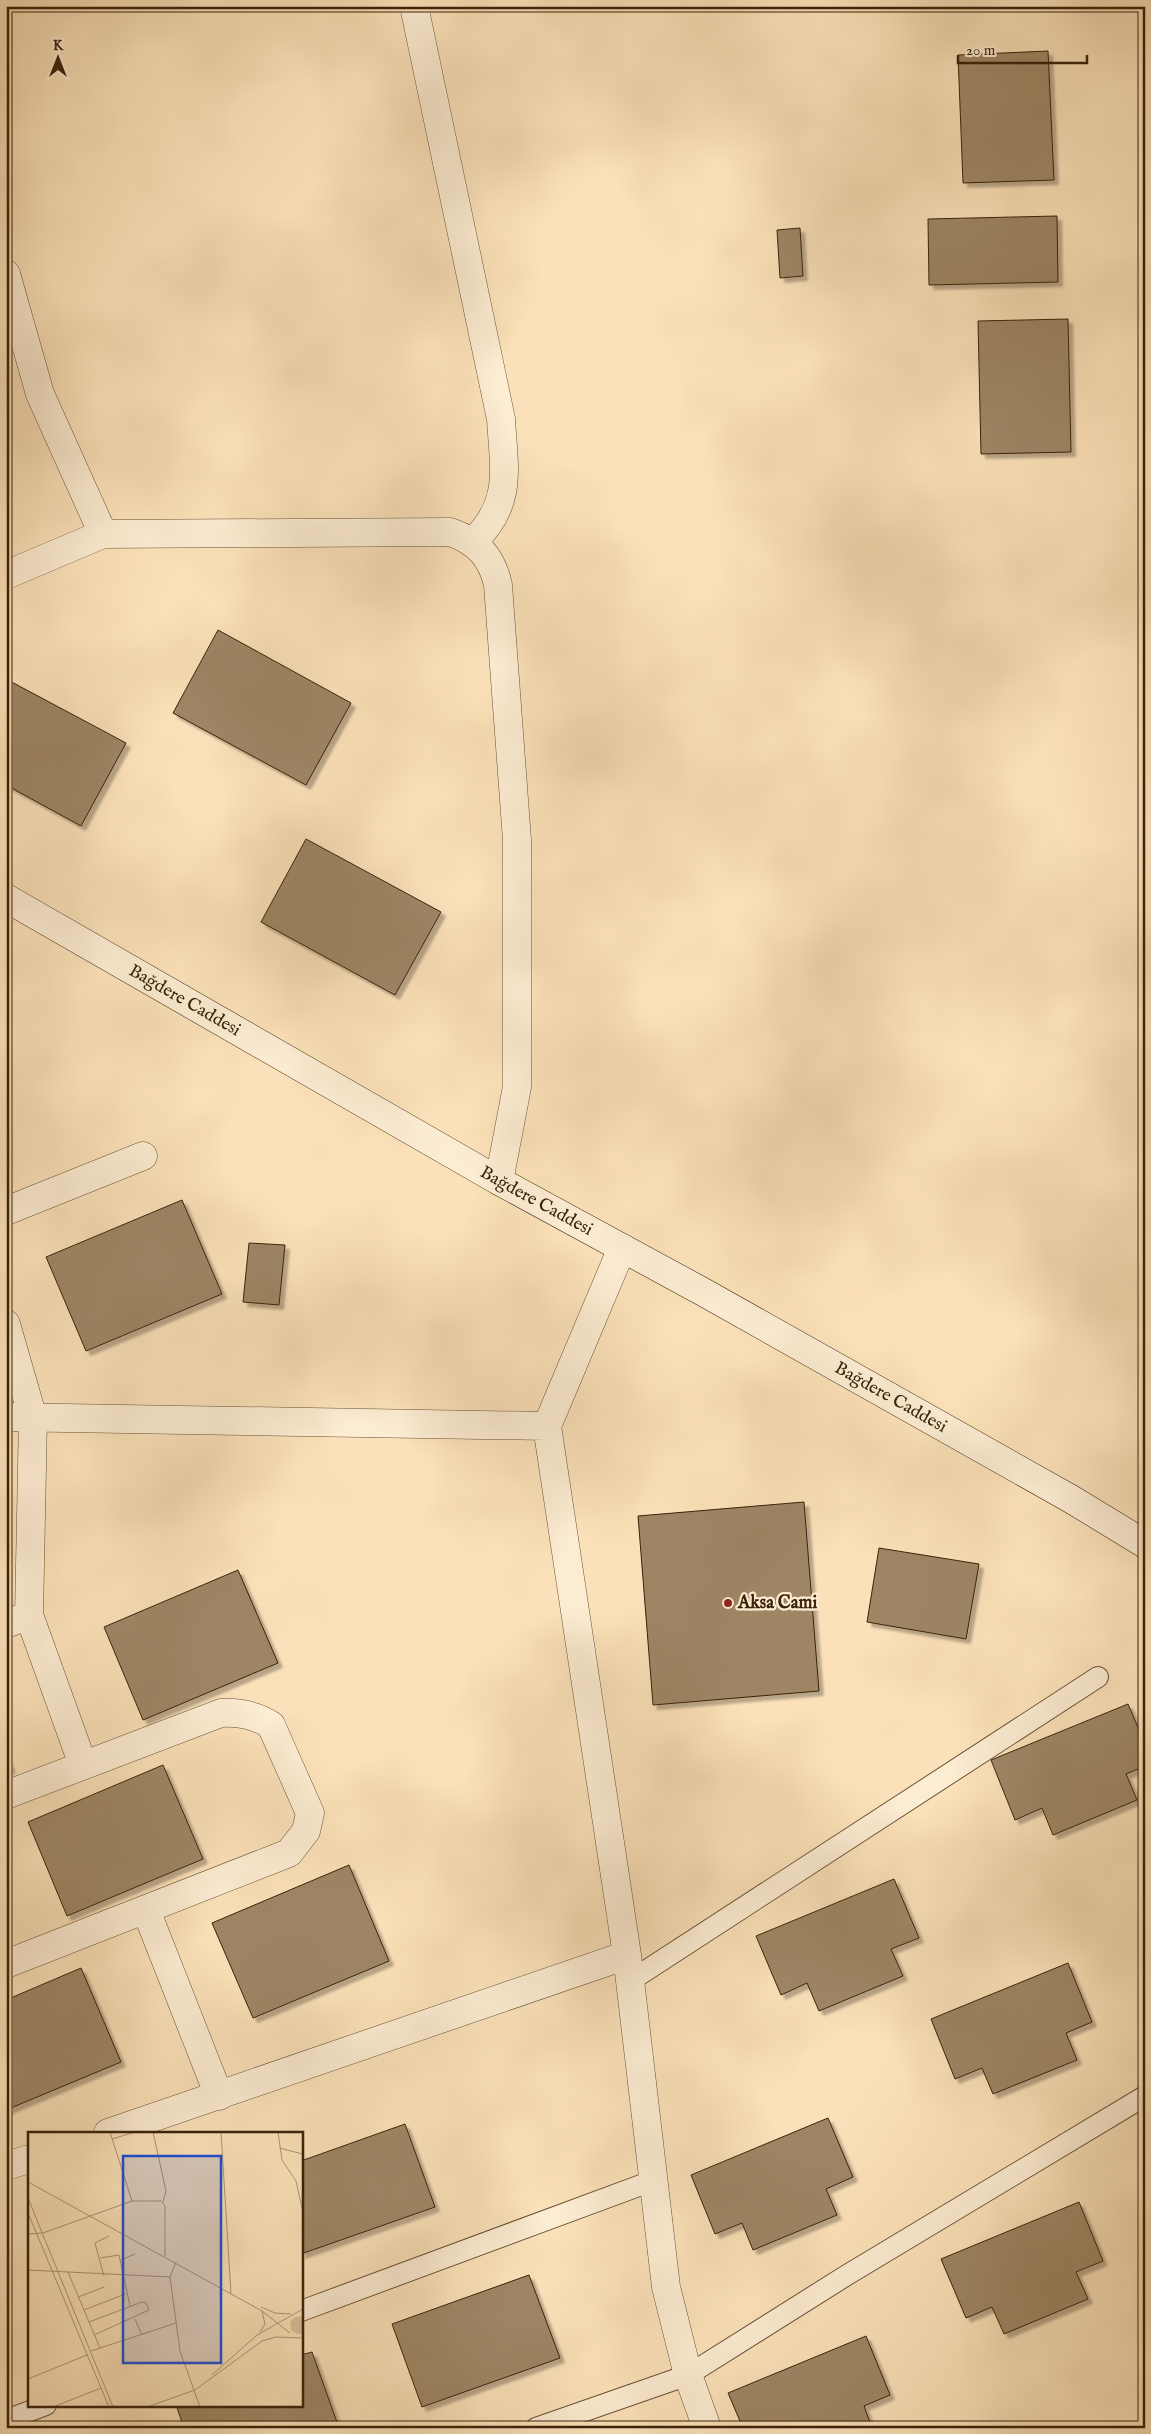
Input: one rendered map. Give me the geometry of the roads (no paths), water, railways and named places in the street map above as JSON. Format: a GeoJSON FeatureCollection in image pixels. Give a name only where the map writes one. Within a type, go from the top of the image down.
{"type":"FeatureCollection","features":[{"type":"Feature","properties":{"kind":"street"},"geometry":{"type":"LineString","coordinates":[[414,6],[501,419],[504,483],[501,500],[490,522],[473,542]]}},
{"type":"Feature","properties":{"kind":"street"},"geometry":{"type":"LineString","coordinates":[[6,274],[40,394],[103,534]]}},
{"type":"Feature","properties":{"kind":"street"},"geometry":{"type":"LineString","coordinates":[[6,575],[103,534],[450,532],[473,542],[490,560],[498,585],[517,840],[517,1087],[499,1181]]}},
{"type":"Feature","properties":{"kind":"street","name":"Bağdere Caddesi"},"geometry":{"type":"LineString","coordinates":[[6,898],[499,1181],[1071,1499],[1145,1544]]}},
{"type":"Feature","properties":{"kind":"street"},"geometry":{"type":"LineString","coordinates":[[6,1211],[143,1156]]}},
{"type":"Feature","properties":{"kind":"street"},"geometry":{"type":"LineString","coordinates":[[622,1248],[547,1426],[629,1968],[652,2181],[666,2287],[688,2375],[707,2428]]}},
{"type":"Feature","properties":{"kind":"street"},"geometry":{"type":"LineString","coordinates":[[6,1324],[33,1418],[18,1620],[83,1765]]}},
{"type":"Feature","properties":{"kind":"street"},"geometry":{"type":"LineString","coordinates":[[6,1417],[547,1426]]}},
{"type":"Feature","properties":{"kind":"street","name":"Bağdere Caddesi"},"geometry":{"type":"LineString","coordinates":[[1071,1499],[1145,1527]]}},
{"type":"Feature","properties":{"kind":"street"},"geometry":{"type":"LineString","coordinates":[[6,1795],[221,1713],[242,1713],[262,1719],[271,1725],[310,1813],[306,1831],[289,1853],[6,1964]]}},
{"type":"Feature","properties":{"kind":"street"},"geometry":{"type":"LineString","coordinates":[[146,1910],[219,2096]]}},
{"type":"Feature","properties":{"kind":"street"},"geometry":{"type":"LineString","coordinates":[[111,2132],[219,2096],[629,1968]]}},
{"type":"Feature","properties":{"kind":"street"},"geometry":{"type":"LineString","coordinates":[[6,2166],[28,2159]]}},
{"type":"Feature","properties":{"kind":"lane"},"geometry":{"type":"LineString","coordinates":[[629,1968],[1098,1677]]}},
{"type":"Feature","properties":{"kind":"lane"},"geometry":{"type":"LineString","coordinates":[[536,2428],[688,2375],[847,2275],[1145,2096]]}},
{"type":"Feature","properties":{"kind":"lane"},"geometry":{"type":"LineString","coordinates":[[302,2311],[652,2181]]}},
{"type":"Feature","properties":{"kind":"lane"},"geometry":{"type":"LineString","coordinates":[[6,2420],[43,2406]]}},
{"type":"Feature","properties":{"kind":"place","name":"Aksa Cami"},"geometry":{"type":"Point","coordinates":[728,1603]}}]}
